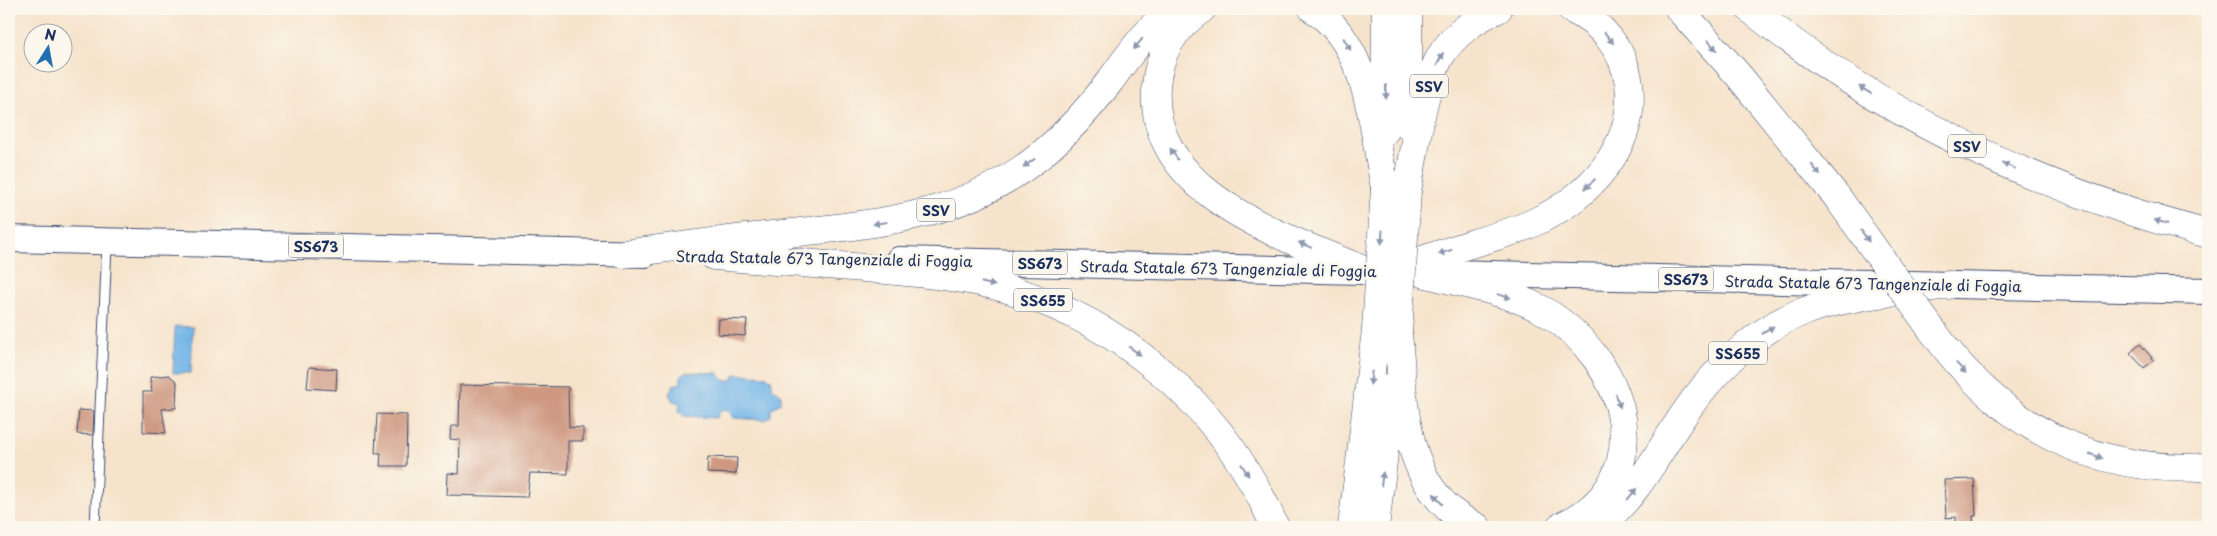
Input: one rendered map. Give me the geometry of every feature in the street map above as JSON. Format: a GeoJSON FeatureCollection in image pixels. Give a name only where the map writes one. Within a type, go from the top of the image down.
{"type":"FeatureCollection","features":[{"type":"Feature","properties":{"kind":"highway","name":"SSV"},"geometry":{"type":"LineString","coordinates":[[623,254],[899,220],[946,207],[974,196],[1017,172],[1054,143],[1091,105],[1138,44],[1172,9]]}},
{"type":"Feature","properties":{"kind":"highway"},"geometry":{"type":"LineString","coordinates":[[1202,9],[1176,32],[1163,55],[1156,80],[1155,98],[1158,118],[1164,136],[1173,153],[1198,184],[1231,210],[1265,228],[1377,271],[1537,222],[1578,195],[1594,180],[1613,157],[1622,141],[1629,115],[1629,89],[1624,64],[1618,50],[1604,32],[1587,18],[1571,9]]}},
{"type":"Feature","properties":{"kind":"highway","name":"SSV"},"geometry":{"type":"LineString","coordinates":[[1313,9],[1342,35],[1359,69],[1369,107],[1396,189]]}},
{"type":"Feature","properties":{"kind":"highway","name":"SSV"},"geometry":{"type":"LineString","coordinates":[[1386,9],[1396,189]]}},
{"type":"Feature","properties":{"kind":"highway","name":"SSV"},"geometry":{"type":"LineString","coordinates":[[1387,331],[1408,9]]}},
{"type":"Feature","properties":{"kind":"highway","name":"SSV"},"geometry":{"type":"LineString","coordinates":[[1396,189],[1440,58],[1447,47],[1466,28],[1498,9]]}},
{"type":"Feature","properties":{"kind":"highway"},"geometry":{"type":"LineString","coordinates":[[1679,9],[1739,76],[1837,197],[1952,358],[2000,404],[2052,437],[2084,452],[2127,464],[2159,468],[2208,467]]}},
{"type":"Feature","properties":{"kind":"highway","name":"SSV"},"geometry":{"type":"LineString","coordinates":[[1750,9],[1792,41],[1854,83],[1915,119],[1979,152],[2028,175],[2092,199],[2135,214],[2208,234]]}},
{"type":"Feature","properties":{"kind":"highway","name":"SS655"},"geometry":{"type":"LineString","coordinates":[[714,256],[950,276],[1021,292],[1082,318],[1135,351],[1192,400],[1234,452],[1275,527]]}},
{"type":"Feature","properties":{"kind":"highway"},"geometry":{"type":"LineString","coordinates":[[1423,273],[1514,299],[1546,312],[1579,339],[1608,376],[1618,399],[1624,423],[1623,442],[1616,471],[1607,491],[1593,507],[1579,518],[1560,527]]}},
{"type":"Feature","properties":{"kind":"highway","name":"SS655"},"geometry":{"type":"LineString","coordinates":[[1596,527],[1620,508],[1634,491],[1684,415],[1710,381],[1733,357],[1761,334],[1798,314],[1825,305],[1949,285]]}},
{"type":"Feature","properties":{"kind":"highway"},"geometry":{"type":"LineString","coordinates":[[1352,527],[1387,331]]}},
{"type":"Feature","properties":{"kind":"highway"},"geometry":{"type":"LineString","coordinates":[[1375,527],[1387,331]]}},
{"type":"Feature","properties":{"kind":"highway"},"geometry":{"type":"LineString","coordinates":[[1387,331],[1408,427],[1420,468],[1432,491],[1443,505],[1459,518],[1477,527]]}},
{"type":"Feature","properties":{"kind":"main road","name":"Strada Statale 673 Tangenziale di Foggia"},"geometry":{"type":"LineString","coordinates":[[9,239],[2208,291]]}},
{"type":"Feature","properties":{"kind":"lane"},"geometry":{"type":"LineString","coordinates":[[95,527],[107,241]]}},
{"type":"Feature","properties":{"kind":"water"},"geometry":{"type":"Polygon","coordinates":[[[175,326],[193,327],[191,373],[173,373],[175,326]]]}},
{"type":"Feature","properties":{"kind":"water"},"geometry":{"type":"Polygon","coordinates":[[[686,372],[719,373],[720,377],[726,381],[733,379],[735,374],[767,376],[772,381],[772,388],[781,394],[781,403],[771,409],[771,416],[765,420],[733,418],[730,412],[725,410],[719,412],[717,418],[684,416],[679,411],[680,403],[673,401],[669,394],[673,385],[681,383],[681,376],[686,372]]]}},
{"type":"Feature","properties":{"kind":"building"},"geometry":{"type":"Polygon","coordinates":[[[719,319],[747,320],[745,336],[718,334],[719,319]]]}},
{"type":"Feature","properties":{"kind":"building"},"geometry":{"type":"Polygon","coordinates":[[[2140,344],[2154,360],[2144,368],[2130,353],[2140,344]]]}},
{"type":"Feature","properties":{"kind":"building"},"geometry":{"type":"Polygon","coordinates":[[[309,367],[337,369],[336,390],[307,388],[309,367]]]}},
{"type":"Feature","properties":{"kind":"building"},"geometry":{"type":"Polygon","coordinates":[[[169,375],[177,382],[176,408],[162,409],[166,433],[143,432],[143,392],[152,392],[150,377],[169,375]]]}},
{"type":"Feature","properties":{"kind":"building"},"geometry":{"type":"Polygon","coordinates":[[[460,385],[568,387],[569,427],[583,428],[583,441],[568,441],[568,474],[530,473],[527,497],[447,495],[448,473],[459,474],[460,440],[450,439],[451,426],[459,426],[460,385]]]}},
{"type":"Feature","properties":{"kind":"building"},"geometry":{"type":"Polygon","coordinates":[[[79,410],[94,411],[93,435],[77,434],[79,410]]]}},
{"type":"Feature","properties":{"kind":"building"},"geometry":{"type":"Polygon","coordinates":[[[377,414],[407,415],[406,466],[380,466],[381,453],[375,453],[377,414]]]}},
{"type":"Feature","properties":{"kind":"building"},"geometry":{"type":"Polygon","coordinates":[[[708,457],[737,458],[736,474],[707,473],[708,457]]]}},
{"type":"Feature","properties":{"kind":"building"},"geometry":{"type":"Polygon","coordinates":[[[1974,479],[1976,516],[1973,516],[1974,527],[1956,527],[1956,517],[1946,518],[1944,480],[1974,479]]]}}]}
